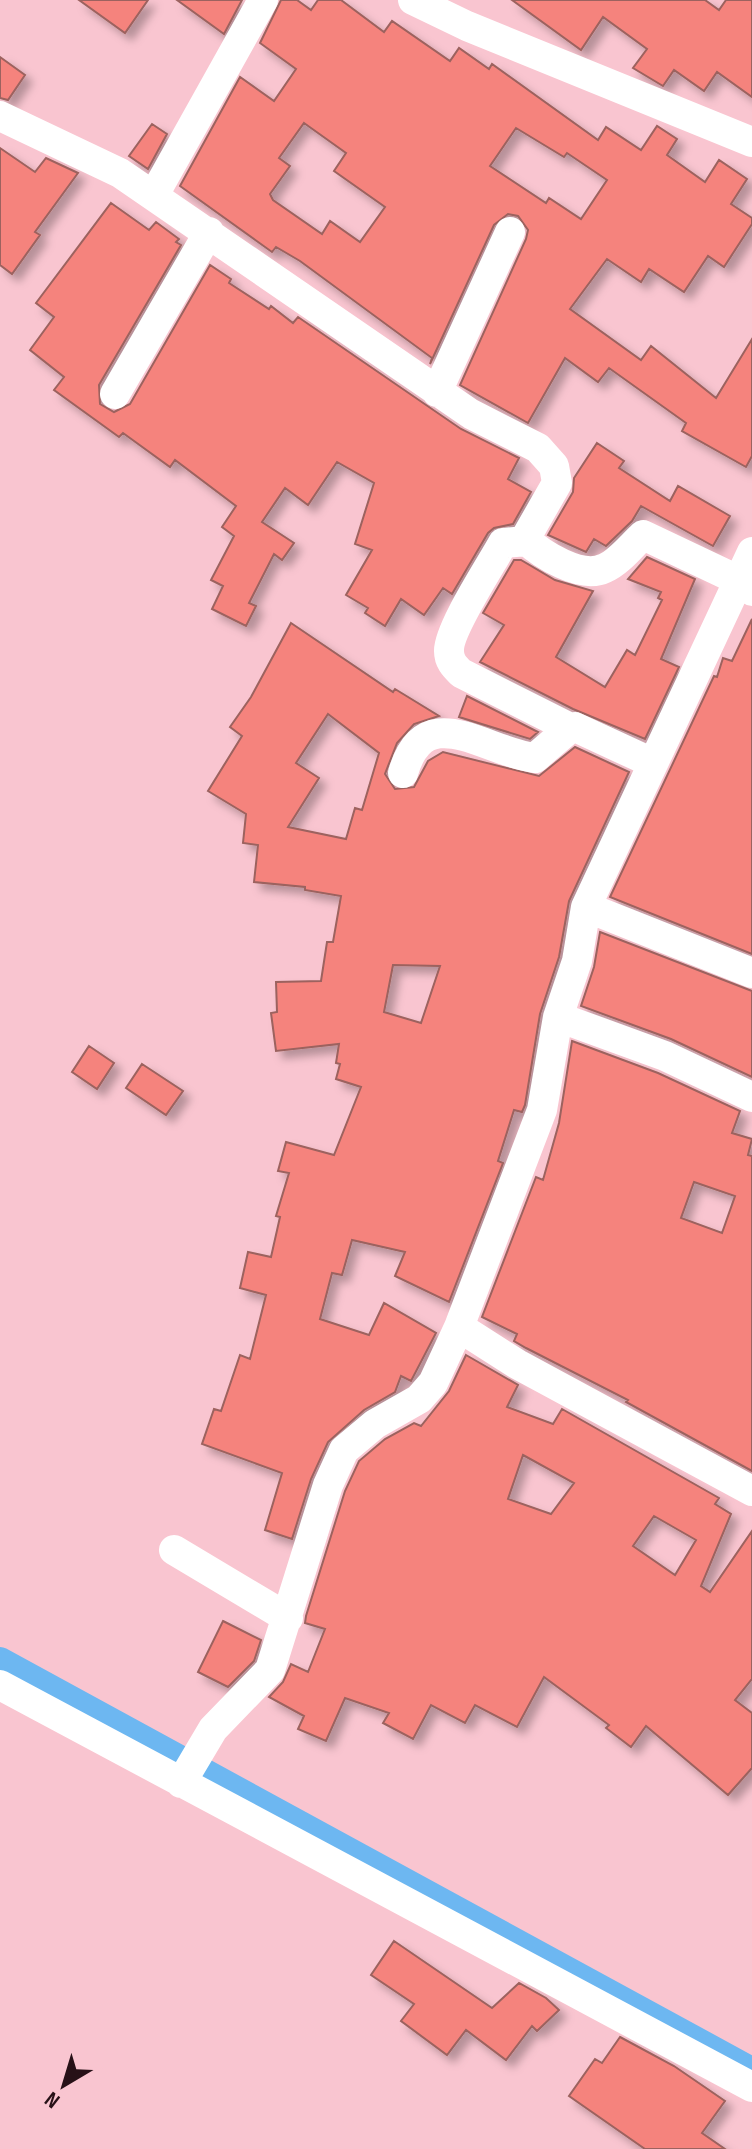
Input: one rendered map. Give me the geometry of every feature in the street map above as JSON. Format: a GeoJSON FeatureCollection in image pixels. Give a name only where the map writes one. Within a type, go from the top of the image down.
{"type":"FeatureCollection","features":[{"type":"Feature","properties":{"kind":"street"},"geometry":{"type":"LineString","coordinates":[[154,195],[263,0]]}},
{"type":"Feature","properties":{"kind":"street"},"geometry":{"type":"LineString","coordinates":[[413,0],[467,26],[752,142]]}},
{"type":"Feature","properties":{"kind":"street"},"geometry":{"type":"LineString","coordinates":[[0,116],[120,173],[437,392],[471,414],[538,448],[550,458],[557,483],[525,536],[527,541],[555,561],[589,570],[604,569],[643,535],[745,586]]}},
{"type":"Feature","properties":{"kind":"street"},"geometry":{"type":"LineString","coordinates":[[115,394],[209,232]]}},
{"type":"Feature","properties":{"kind":"street"},"geometry":{"type":"LineString","coordinates":[[437,392],[510,232]]}},
{"type":"Feature","properties":{"kind":"street"},"geometry":{"type":"LineString","coordinates":[[527,541],[503,543],[457,627],[448,650],[452,664],[461,673],[570,728],[653,763]]}},
{"type":"Feature","properties":{"kind":"street"},"geometry":{"type":"LineString","coordinates":[[184,1778],[207,1736],[263,1681],[276,1657],[328,1485],[344,1450],[375,1424],[419,1399],[433,1383],[459,1327],[542,1110],[558,1017],[577,961],[586,907],[653,763],[745,586],[752,552]]}},
{"type":"Feature","properties":{"kind":"street"},"geometry":{"type":"LineString","coordinates":[[403,773],[407,758],[423,737],[441,730],[518,756],[535,758],[570,728]]}},
{"type":"Feature","properties":{"kind":"street"},"geometry":{"type":"LineString","coordinates":[[586,907],[752,973]]}},
{"type":"Feature","properties":{"kind":"street"},"geometry":{"type":"LineString","coordinates":[[558,1017],[665,1056],[752,1097]]}},
{"type":"Feature","properties":{"kind":"street"},"geometry":{"type":"LineString","coordinates":[[459,1327],[517,1364],[752,1491]]}},
{"type":"Feature","properties":{"kind":"street"},"geometry":{"type":"LineString","coordinates":[[174,1550],[288,1618]]}},
{"type":"Feature","properties":{"kind":"street"},"geometry":{"type":"LineString","coordinates":[[0,1685],[184,1778],[752,2087]]}},
{"type":"Feature","properties":{"kind":"building"},"geometry":{"type":"Polygon","coordinates":[[[79,0],[148,0],[125,33],[79,0]]]}},
{"type":"Feature","properties":{"kind":"building"},"geometry":{"type":"Polygon","coordinates":[[[177,0],[242,0],[224,34],[177,0]]]}},
{"type":"Feature","properties":{"kind":"building"},"geometry":{"type":"Polygon","coordinates":[[[281,0],[297,0],[311,10],[318,0],[341,0],[384,32],[392,21],[450,61],[459,48],[489,69],[492,64],[598,140],[606,127],[641,150],[657,126],[677,139],[667,155],[705,182],[719,160],[747,179],[731,204],[752,218],[752,224],[724,267],[708,256],[684,292],[649,269],[641,282],[607,259],[570,309],[641,360],[651,346],[716,398],[752,339],[752,456],[746,467],[682,431],[686,423],[609,368],[598,382],[565,358],[528,423],[460,385],[526,239],[528,230],[518,216],[508,214],[494,225],[430,364],[432,358],[300,261],[276,247],[272,252],[180,186],[240,77],[274,101],[296,69],[260,43],[281,0]],[[304,123],[279,158],[290,166],[270,194],[273,200],[322,234],[330,221],[360,242],[385,207],[334,171],[346,153],[304,123]],[[516,128],[490,166],[546,203],[549,198],[581,219],[607,180],[567,153],[564,157],[516,128]]]}},
{"type":"Feature","properties":{"kind":"building"},"geometry":{"type":"Polygon","coordinates":[[[512,0],[705,0],[719,10],[726,0],[752,0],[752,97],[717,72],[704,91],[674,70],[663,86],[633,68],[647,49],[603,17],[581,50],[512,0]]]}},
{"type":"Feature","properties":{"kind":"building"},"geometry":{"type":"Polygon","coordinates":[[[0,57],[25,75],[8,100],[0,98],[0,57]]]}},
{"type":"Feature","properties":{"kind":"building"},"geometry":{"type":"Polygon","coordinates":[[[152,124],[167,134],[148,169],[129,156],[152,124]]]}},
{"type":"Feature","properties":{"kind":"building"},"geometry":{"type":"Polygon","coordinates":[[[0,148],[35,172],[46,158],[78,173],[35,232],[40,235],[12,274],[0,265],[0,148]]]}},
{"type":"Feature","properties":{"kind":"building"},"geometry":{"type":"Polygon","coordinates":[[[111,203],[149,230],[156,222],[179,239],[176,242],[181,245],[99,385],[100,404],[114,412],[130,404],[210,265],[231,279],[229,283],[269,309],[271,306],[293,323],[298,317],[461,429],[519,458],[508,479],[531,492],[513,524],[494,528],[488,533],[452,594],[443,588],[424,615],[401,599],[385,626],[365,613],[368,608],[346,595],[372,550],[355,544],[374,483],[337,462],[308,505],[285,488],[262,522],[294,543],[282,560],[274,554],[249,603],[256,606],[246,626],[212,609],[223,586],[211,580],[234,536],[222,527],[236,506],[175,460],[170,467],[123,433],[119,437],[54,390],[64,377],[30,350],[54,317],[36,303],[111,203]]]}},
{"type":"Feature","properties":{"kind":"building"},"geometry":{"type":"Polygon","coordinates":[[[597,443],[624,461],[619,468],[670,501],[678,486],[730,516],[713,546],[641,506],[632,521],[606,546],[594,539],[586,552],[548,535],[573,492],[574,478],[597,443]]]}},
{"type":"Feature","properties":{"kind":"building"},"geometry":{"type":"Polygon","coordinates":[[[647,557],[695,579],[661,659],[679,667],[645,739],[573,709],[480,662],[504,625],[483,613],[514,560],[521,560],[555,580],[593,591],[556,657],[605,687],[627,650],[635,655],[662,600],[658,598],[661,592],[628,579],[647,557]]]}},
{"type":"Feature","properties":{"kind":"building"},"geometry":{"type":"Polygon","coordinates":[[[752,619],[752,954],[610,897],[714,676],[717,677],[723,658],[732,661],[752,619]]]}},
{"type":"Feature","properties":{"kind":"building"},"geometry":{"type":"Polygon","coordinates":[[[291,623],[393,692],[395,689],[439,716],[414,724],[397,743],[385,774],[395,789],[414,787],[428,761],[443,752],[539,776],[575,747],[629,772],[569,901],[559,957],[540,1014],[525,1105],[522,1112],[514,1110],[498,1161],[503,1163],[449,1302],[395,1276],[405,1252],[352,1240],[342,1275],[332,1273],[320,1319],[369,1335],[384,1303],[436,1333],[411,1381],[401,1376],[395,1392],[364,1410],[328,1442],[311,1479],[292,1539],[265,1530],[282,1473],[202,1444],[214,1409],[221,1411],[240,1355],[250,1359],[266,1295],[240,1288],[248,1252],[271,1257],[280,1217],[276,1216],[289,1173],[278,1171],[286,1142],[334,1155],[361,1087],[336,1079],[340,1064],[336,1063],[339,1044],[276,1051],[271,1013],[277,1012],[276,982],[321,981],[327,942],[333,942],[341,896],[305,890],[305,887],[254,882],[258,845],[243,843],[246,814],[208,791],[242,736],[230,727],[251,697],[291,623]],[[328,714],[296,763],[319,778],[288,827],[346,839],[355,808],[362,810],[379,753],[328,714]],[[393,965],[384,1012],[421,1023],[440,966],[393,965]]]}},
{"type":"Feature","properties":{"kind":"building"},"geometry":{"type":"Polygon","coordinates":[[[467,696],[538,732],[530,739],[459,717],[467,696]]]}},
{"type":"Feature","properties":{"kind":"building"},"geometry":{"type":"Polygon","coordinates":[[[600,932],[752,991],[752,1077],[671,1039],[581,1006],[594,967],[600,932]]]}},
{"type":"Feature","properties":{"kind":"building"},"geometry":{"type":"Polygon","coordinates":[[[572,1041],[658,1073],[740,1111],[732,1133],[752,1139],[748,1155],[752,1156],[752,1471],[626,1402],[628,1400],[526,1348],[514,1341],[517,1334],[482,1317],[536,1177],[543,1180],[559,1123],[572,1041]],[[694,1182],[681,1218],[722,1233],[735,1196],[694,1182]]]}},
{"type":"Feature","properties":{"kind":"building"},"geometry":{"type":"Polygon","coordinates":[[[89,1046],[114,1063],[97,1089],[72,1072],[89,1046]]]}},
{"type":"Feature","properties":{"kind":"building"},"geometry":{"type":"Polygon","coordinates":[[[142,1064],[183,1091],[166,1115],[126,1088],[142,1064]]]}},
{"type":"Feature","properties":{"kind":"building"},"geometry":{"type":"Polygon","coordinates":[[[466,1355],[518,1385],[507,1407],[553,1424],[562,1409],[719,1498],[715,1504],[731,1514],[701,1586],[710,1592],[752,1531],[752,1679],[735,1700],[752,1713],[752,1768],[728,1795],[646,1726],[631,1747],[606,1728],[609,1725],[544,1677],[517,1727],[475,1705],[465,1723],[431,1705],[413,1739],[383,1723],[389,1713],[345,1698],[326,1741],[298,1729],[304,1716],[269,1697],[283,1682],[291,1664],[308,1672],[325,1629],[305,1623],[306,1616],[345,1491],[359,1461],[385,1439],[414,1423],[421,1426],[449,1391],[466,1355]],[[523,1455],[508,1499],[551,1514],[574,1483],[523,1455]],[[654,1516],[633,1546],[675,1575],[696,1540],[654,1516]]]}},
{"type":"Feature","properties":{"kind":"building"},"geometry":{"type":"Polygon","coordinates":[[[223,1621],[261,1640],[254,1661],[228,1687],[198,1672],[223,1621]]]}},
{"type":"Feature","properties":{"kind":"building"},"geometry":{"type":"Polygon","coordinates":[[[394,1941],[492,2008],[519,1983],[546,1998],[559,2010],[537,2031],[532,2026],[506,2060],[466,2030],[447,2055],[401,2021],[414,2004],[371,1975],[394,1941]]]}},
{"type":"Feature","properties":{"kind":"building"},"geometry":{"type":"Polygon","coordinates":[[[620,2037],[674,2066],[725,2101],[702,2133],[725,2149],[645,2149],[569,2096],[595,2059],[602,2063],[620,2037]]]}},
{"type":"Feature","properties":{"kind":"waterway"},"geometry":{"type":"LineString","coordinates":[[0,1660],[752,2070]]}}]}
